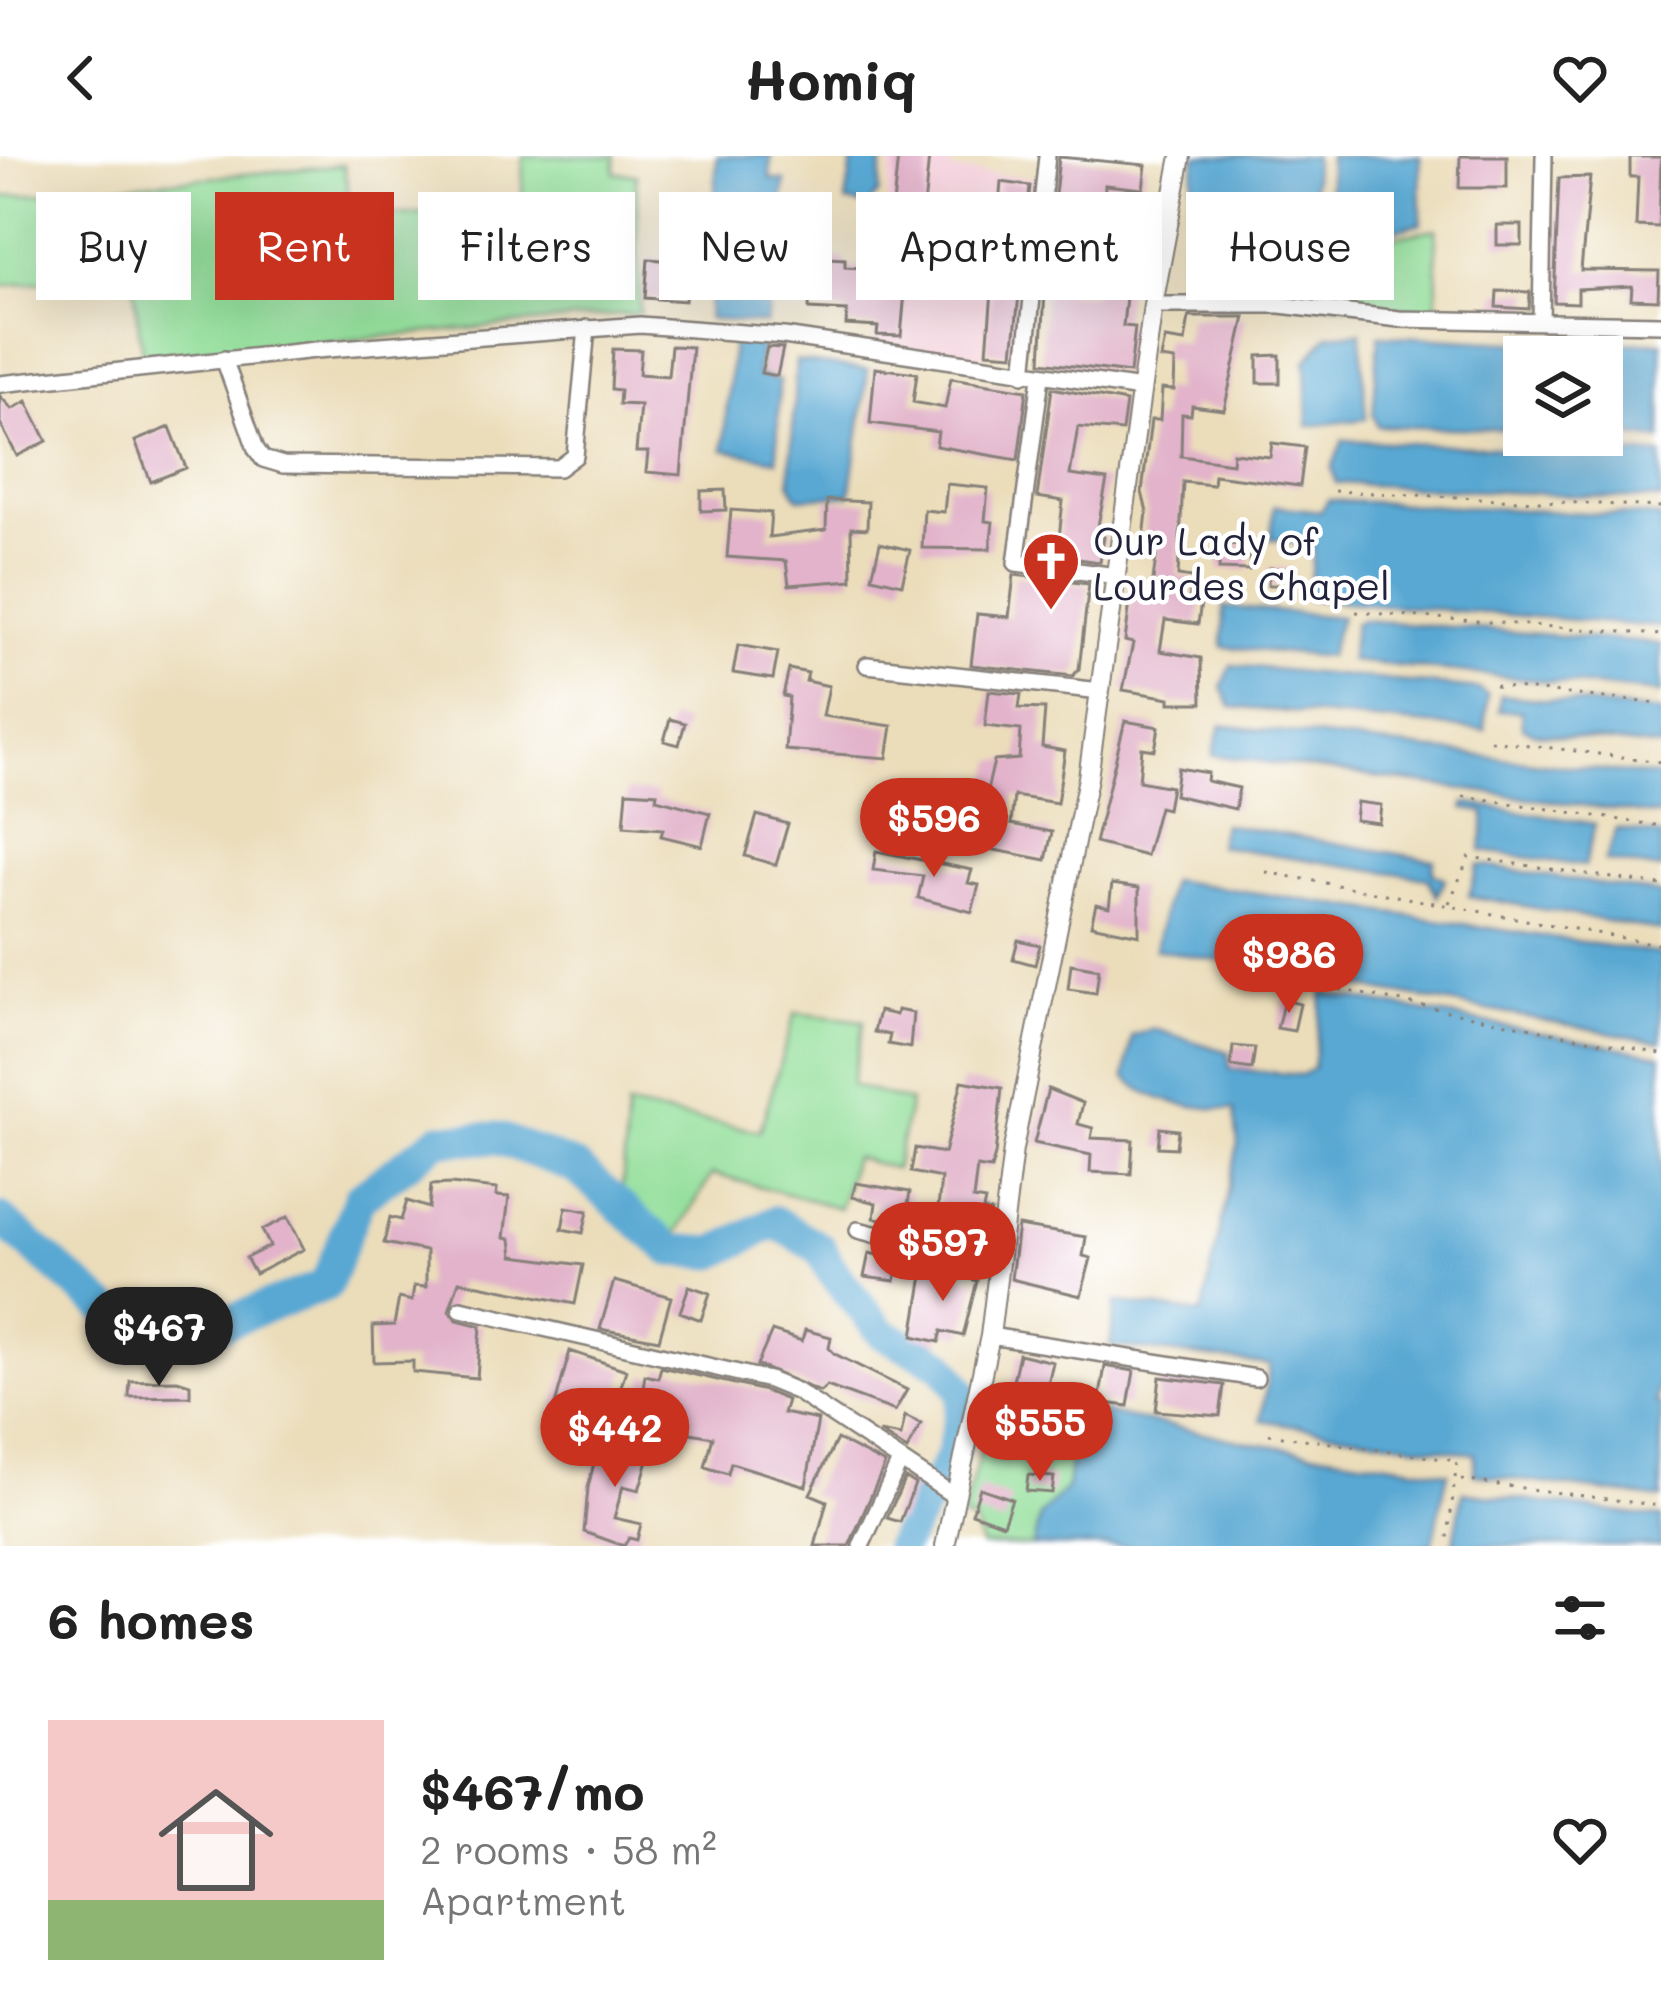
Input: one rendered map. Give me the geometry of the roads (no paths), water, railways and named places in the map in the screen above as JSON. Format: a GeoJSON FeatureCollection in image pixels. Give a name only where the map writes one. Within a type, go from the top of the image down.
{"type":"FeatureCollection","features":[{"type":"Feature","properties":{"kind":"street"},"geometry":{"type":"LineString","coordinates":[[1047,156],[1016,563],[1117,576]]}},
{"type":"Feature","properties":{"kind":"street"},"geometry":{"type":"LineString","coordinates":[[945,1546],[951,1493],[990,1336],[1013,1149],[1101,691],[1153,305],[1180,156]]}},
{"type":"Feature","properties":{"kind":"street"},"geometry":{"type":"LineString","coordinates":[[1541,322],[1544,156]]}},
{"type":"Feature","properties":{"kind":"street"},"geometry":{"type":"LineString","coordinates":[[1153,305],[1280,305],[1399,319],[1661,324]]}},
{"type":"Feature","properties":{"kind":"street"},"geometry":{"type":"LineString","coordinates":[[0,384],[224,359],[640,325],[784,336],[1141,389]]}},
{"type":"Feature","properties":{"kind":"street"},"geometry":{"type":"LineString","coordinates":[[224,359],[256,448],[263,458],[283,465],[559,469],[575,456],[587,328]]}},
{"type":"Feature","properties":{"kind":"street"},"geometry":{"type":"LineString","coordinates":[[867,664],[1101,691]]}},
{"type":"Feature","properties":{"kind":"street"},"geometry":{"type":"LineString","coordinates":[[858,1231],[997,1265]]}},
{"type":"Feature","properties":{"kind":"street"},"geometry":{"type":"LineString","coordinates":[[460,1310],[769,1380],[796,1391],[951,1493]]}},
{"type":"Feature","properties":{"kind":"street"},"geometry":{"type":"LineString","coordinates":[[990,1336],[1256,1378]]}},
{"type":"Feature","properties":{"kind":"street"},"geometry":{"type":"LineString","coordinates":[[861,1546],[900,1461]]}},
{"type":"Feature","properties":{"kind":"water"},"geometry":{"type":"Polygon","coordinates":[[[717,156],[771,156],[770,179],[785,181],[784,192],[715,192],[717,156]]]}},
{"type":"Feature","properties":{"kind":"water"},"geometry":{"type":"Polygon","coordinates":[[[853,156],[883,156],[879,192],[856,192],[856,204],[846,202],[853,156]]]}},
{"type":"Feature","properties":{"kind":"water"},"geometry":{"type":"Polygon","coordinates":[[[1196,156],[1314,156],[1313,192],[1191,192],[1196,156]]]}},
{"type":"Feature","properties":{"kind":"water"},"geometry":{"type":"Polygon","coordinates":[[[1329,156],[1420,156],[1421,223],[1394,230],[1394,192],[1329,192],[1329,156]]]}},
{"type":"Feature","properties":{"kind":"water"},"geometry":{"type":"Polygon","coordinates":[[[1186,232],[1186,292],[1178,292],[1186,232]]]}},
{"type":"Feature","properties":{"kind":"water"},"geometry":{"type":"Polygon","coordinates":[[[709,300],[769,300],[766,324],[708,319],[709,300]]]}},
{"type":"Feature","properties":{"kind":"water"},"geometry":{"type":"Polygon","coordinates":[[[1361,332],[1366,419],[1308,426],[1306,361],[1328,335],[1361,332]]]}},
{"type":"Feature","properties":{"kind":"water"},"geometry":{"type":"Polygon","coordinates":[[[1379,335],[1503,342],[1503,429],[1378,426],[1373,415],[1379,335]]]}},
{"type":"Feature","properties":{"kind":"water"},"geometry":{"type":"Polygon","coordinates":[[[733,338],[763,341],[757,375],[779,381],[777,460],[723,450],[733,338]]]}},
{"type":"Feature","properties":{"kind":"water"},"geometry":{"type":"Polygon","coordinates":[[[1661,342],[1661,440],[1623,435],[1623,343],[1661,342]]]}},
{"type":"Feature","properties":{"kind":"water"},"geometry":{"type":"Polygon","coordinates":[[[796,361],[868,370],[850,495],[798,498],[790,483],[796,361]]]}},
{"type":"Feature","properties":{"kind":"water"},"geometry":{"type":"Polygon","coordinates":[[[1343,440],[1503,448],[1503,456],[1661,455],[1661,500],[1336,483],[1332,468],[1343,440]]]}},
{"type":"Feature","properties":{"kind":"water"},"geometry":{"type":"Polygon","coordinates":[[[1328,500],[1661,517],[1661,627],[1308,599],[1314,546],[1271,539],[1274,506],[1321,511],[1328,500]]]}},
{"type":"Feature","properties":{"kind":"water"},"geometry":{"type":"Polygon","coordinates":[[[1224,607],[1341,617],[1328,657],[1223,647],[1224,607]]]}},
{"type":"Feature","properties":{"kind":"water"},"geometry":{"type":"Polygon","coordinates":[[[1362,620],[1661,644],[1661,693],[1350,661],[1354,624],[1362,620]]]}},
{"type":"Feature","properties":{"kind":"water"},"geometry":{"type":"Polygon","coordinates":[[[1231,665],[1478,689],[1487,695],[1485,730],[1231,707],[1222,688],[1231,665]]]}},
{"type":"Feature","properties":{"kind":"water"},"geometry":{"type":"Polygon","coordinates":[[[1500,695],[1661,712],[1661,748],[1535,733],[1522,727],[1521,711],[1499,711],[1500,695]]]}},
{"type":"Feature","properties":{"kind":"water"},"geometry":{"type":"Polygon","coordinates":[[[1221,725],[1661,777],[1661,816],[1213,755],[1221,725]]]}},
{"type":"Feature","properties":{"kind":"water"},"geometry":{"type":"Polygon","coordinates":[[[1466,803],[1595,824],[1585,866],[1482,851],[1485,812],[1464,809],[1466,803]]]}},
{"type":"Feature","properties":{"kind":"water"},"geometry":{"type":"Polygon","coordinates":[[[1223,824],[1434,860],[1433,873],[1445,879],[1437,896],[1428,878],[1218,846],[1223,824]]]}},
{"type":"Feature","properties":{"kind":"water"},"geometry":{"type":"Polygon","coordinates":[[[1617,829],[1661,836],[1661,870],[1605,861],[1617,829]]]}},
{"type":"Feature","properties":{"kind":"water"},"geometry":{"type":"Polygon","coordinates":[[[1478,865],[1661,894],[1661,931],[1469,896],[1478,865]]]}},
{"type":"Feature","properties":{"kind":"water"},"geometry":{"type":"Polygon","coordinates":[[[1170,880],[1661,954],[1661,1042],[1155,949],[1170,880]]]}},
{"type":"Feature","properties":{"kind":"water"},"geometry":{"type":"Polygon","coordinates":[[[1323,993],[1661,1055],[1661,1365],[1656,1404],[1661,1406],[1661,1499],[1474,1474],[1475,1454],[1261,1420],[1270,1365],[1110,1346],[1116,1302],[1202,1314],[1238,1144],[1234,1110],[1161,1099],[1125,1077],[1132,1036],[1154,1029],[1228,1052],[1230,1069],[1302,1075],[1313,1068],[1323,993]]]}},
{"type":"Feature","properties":{"kind":"water"},"geometry":{"type":"Polygon","coordinates":[[[1087,1409],[1254,1443],[1448,1472],[1432,1546],[1033,1546],[1040,1516],[1067,1488],[1077,1413],[1087,1409]]]}},
{"type":"Feature","properties":{"kind":"water"},"geometry":{"type":"Polygon","coordinates":[[[1463,1492],[1661,1518],[1661,1546],[1453,1546],[1463,1492]]]}},
{"type":"Feature","properties":{"kind":"waterway"},"geometry":{"type":"LineString","coordinates":[[0,1219],[131,1330],[192,1335],[326,1285],[359,1198],[439,1139],[498,1138],[576,1168],[671,1250],[714,1253],[775,1222],[821,1249],[831,1270],[882,1333],[942,1364],[964,1395],[951,1458],[900,1546]]}},
{"type":"Feature","properties":{"kind":"place","name":"Our Lady of Lourdes Chapel"},"geometry":{"type":"Point","coordinates":[1051,612]}}]}
